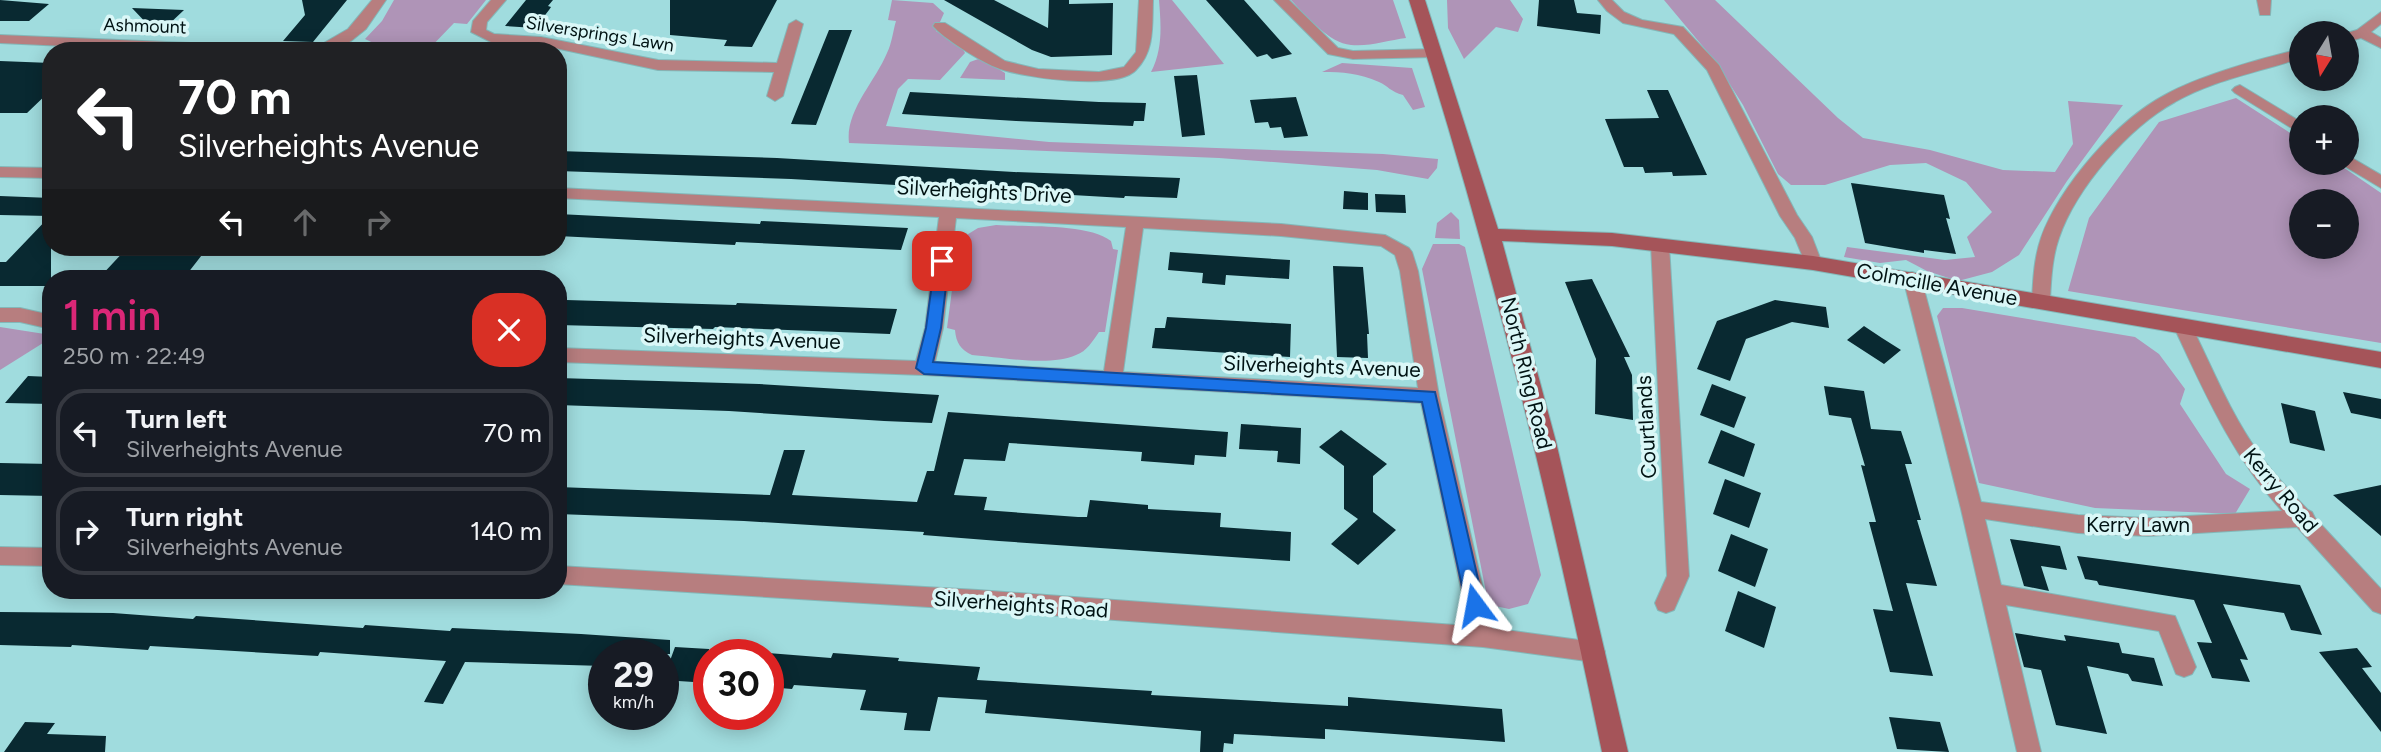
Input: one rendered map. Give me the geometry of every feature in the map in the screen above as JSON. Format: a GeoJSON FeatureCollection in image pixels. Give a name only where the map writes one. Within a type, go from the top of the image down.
{"type":"FeatureCollection","features":[{"type":"Feature","properties":{"kind":"main road","name":"North Ring Road"},"geometry":{"type":"LineString","coordinates":[[1417,0],[1490,235],[1543,431],[1615,752]]}},
{"type":"Feature","properties":{"kind":"main road","name":"Colmcille Avenue"},"geometry":{"type":"LineString","coordinates":[[1490,235],[1543,234],[1814,263],[2381,360]]}},
{"type":"Feature","properties":{"kind":"street"},"geometry":{"type":"LineString","coordinates":[[342,42],[356,32],[379,0]]}},
{"type":"Feature","properties":{"kind":"street","name":"Silversprings Lawn"},"geometry":{"type":"LineString","coordinates":[[498,42],[478,32],[480,21],[499,0]]}},
{"type":"Feature","properties":{"kind":"street"},"geometry":{"type":"LineString","coordinates":[[940,26],[1000,64],[1038,74],[1098,77],[1129,70],[1143,52],[1146,0]]}},
{"type":"Feature","properties":{"kind":"street"},"geometry":{"type":"LineString","coordinates":[[1281,0],[1334,51],[1353,55],[1434,53]]}},
{"type":"Feature","properties":{"kind":"street"},"geometry":{"type":"LineString","coordinates":[[1605,0],[1613,12],[1643,26],[1678,30],[1714,68],[1789,216],[1803,236],[1814,263]]}},
{"type":"Feature","properties":{"kind":"street"},"geometry":{"type":"LineString","coordinates":[[2359,34],[2381,16]]}},
{"type":"Feature","properties":{"kind":"street"},"geometry":{"type":"LineString","coordinates":[[775,96],[796,24]]}},
{"type":"Feature","properties":{"kind":"street"},"geometry":{"type":"LineString","coordinates":[[2362,33],[2381,44]]}},
{"type":"Feature","properties":{"kind":"street","name":"Ashmount"},"geometry":{"type":"LineString","coordinates":[[0,39],[72,42]]}},
{"type":"Feature","properties":{"kind":"street","name":"Silversprings Lawn"},"geometry":{"type":"LineString","coordinates":[[567,46],[658,65],[750,68],[782,66]]}},
{"type":"Feature","properties":{"kind":"street"},"geometry":{"type":"LineString","coordinates":[[2040,301],[2044,258],[2054,228],[2109,148],[2153,108],[2188,89],[2289,57]]}},
{"type":"Feature","properties":{"kind":"street"},"geometry":{"type":"LineString","coordinates":[[2240,90],[2289,121]]}},
{"type":"Feature","properties":{"kind":"street"},"geometry":{"type":"LineString","coordinates":[[2359,168],[2381,183]]}},
{"type":"Feature","properties":{"kind":"street"},"geometry":{"type":"LineString","coordinates":[[0,172],[42,173]]}},
{"type":"Feature","properties":{"kind":"street","name":"Silverheights Drive"},"geometry":{"type":"LineString","coordinates":[[567,193],[1281,230],[1385,241],[1403,252]]}},
{"type":"Feature","properties":{"kind":"street"},"geometry":{"type":"LineString","coordinates":[[924,368],[934,328],[948,211]]}},
{"type":"Feature","properties":{"kind":"street"},"geometry":{"type":"LineString","coordinates":[[1112,379],[1135,222]]}},
{"type":"Feature","properties":{"kind":"street","name":"Courtlands"},"geometry":{"type":"LineString","coordinates":[[1660,245],[1678,576],[1666,603]]}},
{"type":"Feature","properties":{"kind":"street","name":"Silverheights Avenue"},"geometry":{"type":"LineString","coordinates":[[567,355],[924,368],[1429,396],[1409,271],[1403,252]]}},
{"type":"Feature","properties":{"kind":"street"},"geometry":{"type":"LineString","coordinates":[[1912,278],[1972,509],[2029,752]]}},
{"type":"Feature","properties":{"kind":"street"},"geometry":{"type":"LineString","coordinates":[[0,315],[42,319]]}},
{"type":"Feature","properties":{"kind":"street","name":"Kerry Road"},"geometry":{"type":"LineString","coordinates":[[2182,325],[2229,423],[2250,457],[2274,488],[2305,518],[2381,604]]}},
{"type":"Feature","properties":{"kind":"street"},"geometry":{"type":"LineString","coordinates":[[1429,396],[1483,637]]}},
{"type":"Feature","properties":{"kind":"street","name":"Kerry Lawn"},"geometry":{"type":"LineString","coordinates":[[1972,509],[2078,524],[2148,527],[2305,518]]}},
{"type":"Feature","properties":{"kind":"street"},"geometry":{"type":"LineString","coordinates":[[4,561],[42,558]]}},
{"type":"Feature","properties":{"kind":"street","name":"Silverheights Road"},"geometry":{"type":"LineString","coordinates":[[567,576],[978,600],[1483,637],[1594,652]]}},
{"type":"Feature","properties":{"kind":"street"},"geometry":{"type":"LineString","coordinates":[[1992,593],[2167,623],[2184,667]]}},
{"type":"Feature","properties":{"kind":"shaded area"},"geometry":{"type":"Polygon","coordinates":[[[394,0],[486,0],[467,24],[454,23],[436,42],[371,42],[365,39],[382,21],[394,0]]]}},
{"type":"Feature","properties":{"kind":"shaded area"},"geometry":{"type":"Polygon","coordinates":[[[892,0],[933,3],[944,13],[936,31],[962,47],[965,53],[940,80],[908,79],[898,89],[886,126],[1049,142],[1383,154],[1438,159],[1437,168],[1428,179],[1377,170],[1219,158],[849,143],[849,131],[856,108],[890,45],[896,21],[888,20],[892,0]]]}},
{"type":"Feature","properties":{"kind":"shaded area"},"geometry":{"type":"Polygon","coordinates":[[[1159,0],[1172,0],[1224,64],[1151,72],[1161,28],[1159,0]]]}},
{"type":"Feature","properties":{"kind":"shaded area"},"geometry":{"type":"Polygon","coordinates":[[[1291,0],[1393,0],[1406,38],[1365,45],[1343,43],[1318,28],[1291,0]]]}},
{"type":"Feature","properties":{"kind":"shaded area"},"geometry":{"type":"Polygon","coordinates":[[[1447,0],[1510,0],[1523,19],[1518,32],[1496,27],[1464,59],[1448,28],[1447,0]]]}},
{"type":"Feature","properties":{"kind":"shaded area"},"geometry":{"type":"Polygon","coordinates":[[[1664,0],[1715,0],[1838,118],[1863,138],[1930,150],[2003,170],[2055,172],[2073,144],[2068,101],[2123,105],[2067,181],[2019,255],[1992,272],[1958,281],[1927,271],[1906,260],[1880,263],[1844,257],[1847,247],[1945,260],[1975,257],[1967,237],[1992,212],[1966,182],[1926,163],[1890,165],[1825,185],[1791,185],[1778,174],[1743,105],[1715,61],[1664,0]]]}},
{"type":"Feature","properties":{"kind":"shaded area"},"geometry":{"type":"Polygon","coordinates":[[[981,58],[1005,73],[1005,80],[960,78],[970,62],[981,58]]]}},
{"type":"Feature","properties":{"kind":"shaded area"},"geometry":{"type":"Polygon","coordinates":[[[1342,63],[1412,68],[1425,107],[1413,110],[1403,95],[1372,79],[1322,72],[1342,63]]]}},
{"type":"Feature","properties":{"kind":"shaded area"},"geometry":{"type":"Polygon","coordinates":[[[2236,98],[2289,132],[2289,175],[2355,175],[2381,193],[2381,343],[2068,291],[2089,218],[2159,122],[2236,98]]]}},
{"type":"Feature","properties":{"kind":"shaded area"},"geometry":{"type":"Polygon","coordinates":[[[1451,212],[1459,220],[1460,239],[1435,238],[1437,223],[1451,212]]]}},
{"type":"Feature","properties":{"kind":"shaded area"},"geometry":{"type":"Polygon","coordinates":[[[996,225],[1088,231],[1111,241],[1113,249],[1118,250],[1105,332],[1099,332],[1083,351],[1065,359],[1053,360],[972,355],[960,346],[955,330],[947,328],[958,244],[964,243],[965,236],[978,228],[996,225]]]}},
{"type":"Feature","properties":{"kind":"shaded area"},"geometry":{"type":"Polygon","coordinates":[[[1433,244],[1459,244],[1465,247],[1541,575],[1528,604],[1509,609],[1495,606],[1486,592],[1422,269],[1433,244]]]}},
{"type":"Feature","properties":{"kind":"shaded area"},"geometry":{"type":"Polygon","coordinates":[[[1943,308],[1962,308],[2135,337],[2159,354],[2185,389],[2180,404],[2226,474],[2250,489],[2235,514],[2095,508],[1979,483],[1937,316],[1943,308]]]}},
{"type":"Feature","properties":{"kind":"shaded area"},"geometry":{"type":"Polygon","coordinates":[[[0,327],[42,334],[42,344],[0,370],[0,327]]]}},
{"type":"Feature","properties":{"kind":"building"},"geometry":{"type":"Polygon","coordinates":[[[0,0],[49,4],[29,21],[0,21],[0,0]]]}},
{"type":"Feature","properties":{"kind":"building"},"geometry":{"type":"Polygon","coordinates":[[[302,0],[347,0],[313,42],[283,41],[305,15],[302,0]]]}},
{"type":"Feature","properties":{"kind":"building"},"geometry":{"type":"Polygon","coordinates":[[[526,0],[553,0],[548,6],[551,7],[535,28],[505,26],[526,0]]]}},
{"type":"Feature","properties":{"kind":"building"},"geometry":{"type":"Polygon","coordinates":[[[670,0],[777,0],[752,47],[724,46],[727,40],[670,35],[670,0]]]}},
{"type":"Feature","properties":{"kind":"building"},"geometry":{"type":"Polygon","coordinates":[[[944,0],[994,0],[1048,28],[1049,0],[1069,0],[1069,4],[1113,3],[1112,55],[1051,57],[1032,50],[944,0]]]}},
{"type":"Feature","properties":{"kind":"building"},"geometry":{"type":"Polygon","coordinates":[[[1206,0],[1244,0],[1292,54],[1272,59],[1267,54],[1257,57],[1206,0]]]}},
{"type":"Feature","properties":{"kind":"building"},"geometry":{"type":"Polygon","coordinates":[[[1539,0],[1574,0],[1577,13],[1601,15],[1600,34],[1537,26],[1539,0]]]}},
{"type":"Feature","properties":{"kind":"building"},"geometry":{"type":"Polygon","coordinates":[[[132,8],[184,10],[166,27],[150,27],[132,8]]]}},
{"type":"Feature","properties":{"kind":"building"},"geometry":{"type":"Polygon","coordinates":[[[829,30],[852,30],[816,125],[791,124],[829,30]]]}},
{"type":"Feature","properties":{"kind":"building"},"geometry":{"type":"Polygon","coordinates":[[[0,61],[42,63],[42,99],[27,113],[0,113],[0,61]]]}},
{"type":"Feature","properties":{"kind":"building"},"geometry":{"type":"Polygon","coordinates":[[[1197,75],[1205,135],[1182,137],[1174,76],[1197,75]]]}},
{"type":"Feature","properties":{"kind":"building"},"geometry":{"type":"Polygon","coordinates":[[[1647,90],[1668,90],[1707,175],[1673,176],[1672,172],[1645,173],[1643,167],[1624,167],[1605,119],[1659,118],[1647,90]]]}},
{"type":"Feature","properties":{"kind":"building"},"geometry":{"type":"Polygon","coordinates":[[[910,92],[1146,103],[1144,121],[1134,121],[1133,126],[1016,121],[902,114],[910,92]]]}},
{"type":"Feature","properties":{"kind":"building"},"geometry":{"type":"Polygon","coordinates":[[[1296,97],[1308,136],[1284,138],[1281,127],[1270,128],[1268,122],[1255,123],[1250,100],[1296,97]]]}},
{"type":"Feature","properties":{"kind":"building"},"geometry":{"type":"Polygon","coordinates":[[[567,151],[777,158],[1014,172],[1180,178],[1177,198],[1124,198],[791,179],[567,171],[567,151]]]}},
{"type":"Feature","properties":{"kind":"building"},"geometry":{"type":"Polygon","coordinates":[[[1851,183],[1944,195],[1950,219],[1946,218],[1956,254],[1924,250],[1924,253],[1865,243],[1851,183]]]}},
{"type":"Feature","properties":{"kind":"building"},"geometry":{"type":"Polygon","coordinates":[[[1344,191],[1368,193],[1368,210],[1343,209],[1344,191]]]}},
{"type":"Feature","properties":{"kind":"building"},"geometry":{"type":"Polygon","coordinates":[[[1375,194],[1405,195],[1406,213],[1376,212],[1375,194]]]}},
{"type":"Feature","properties":{"kind":"building"},"geometry":{"type":"Polygon","coordinates":[[[0,196],[42,198],[42,216],[0,215],[0,196]]]}},
{"type":"Feature","properties":{"kind":"building"},"geometry":{"type":"Polygon","coordinates":[[[567,214],[908,228],[901,250],[736,242],[735,245],[567,236],[567,214]]]}},
{"type":"Feature","properties":{"kind":"building"},"geometry":{"type":"Polygon","coordinates":[[[42,224],[42,256],[51,256],[51,270],[42,270],[42,286],[0,286],[0,262],[6,262],[42,224]]]}},
{"type":"Feature","properties":{"kind":"building"},"geometry":{"type":"Polygon","coordinates":[[[1170,252],[1290,260],[1289,279],[1226,275],[1225,285],[1202,283],[1203,273],[1168,270],[1170,252]]]}},
{"type":"Feature","properties":{"kind":"building"},"geometry":{"type":"Polygon","coordinates":[[[120,256],[201,256],[190,270],[106,270],[120,256]]]}},
{"type":"Feature","properties":{"kind":"building"},"geometry":{"type":"Polygon","coordinates":[[[1333,266],[1363,267],[1369,334],[1368,358],[1337,357],[1333,266]]]}},
{"type":"Feature","properties":{"kind":"building"},"geometry":{"type":"Polygon","coordinates":[[[1592,279],[1630,357],[1624,357],[1632,375],[1633,420],[1595,414],[1596,359],[1565,282],[1592,279]]]}},
{"type":"Feature","properties":{"kind":"building"},"geometry":{"type":"Polygon","coordinates":[[[567,300],[897,309],[890,334],[567,325],[567,300]]]}},
{"type":"Feature","properties":{"kind":"building"},"geometry":{"type":"Polygon","coordinates":[[[1775,300],[1826,307],[1829,328],[1792,322],[1746,339],[1730,381],[1697,369],[1717,321],[1775,300]]]}},
{"type":"Feature","properties":{"kind":"building"},"geometry":{"type":"Polygon","coordinates":[[[1167,317],[1291,324],[1290,357],[1152,348],[1155,328],[1165,328],[1167,317]]]}},
{"type":"Feature","properties":{"kind":"building"},"geometry":{"type":"Polygon","coordinates":[[[1864,326],[1901,350],[1884,364],[1847,340],[1864,326]]]}},
{"type":"Feature","properties":{"kind":"building"},"geometry":{"type":"Polygon","coordinates":[[[28,376],[42,377],[42,404],[5,403],[28,376]]]}},
{"type":"Feature","properties":{"kind":"building"},"geometry":{"type":"Polygon","coordinates":[[[567,378],[759,384],[939,395],[932,423],[729,411],[567,405],[567,378]]]}},
{"type":"Feature","properties":{"kind":"building"},"geometry":{"type":"Polygon","coordinates":[[[1712,384],[1746,397],[1734,428],[1700,415],[1712,384]]]}},
{"type":"Feature","properties":{"kind":"building"},"geometry":{"type":"Polygon","coordinates":[[[1824,386],[1864,391],[1871,429],[1901,431],[1912,464],[1905,464],[1921,520],[1917,520],[1937,586],[1906,583],[1933,676],[1890,672],[1873,609],[1893,611],[1869,522],[1876,522],[1861,465],[1865,466],[1851,418],[1829,415],[1824,386]]]}},
{"type":"Feature","properties":{"kind":"building"},"geometry":{"type":"Polygon","coordinates":[[[2343,392],[2381,399],[2381,419],[2351,413],[2343,392]]]}},
{"type":"Feature","properties":{"kind":"building"},"geometry":{"type":"Polygon","coordinates":[[[2281,403],[2315,411],[2325,451],[2290,443],[2281,403]]]}},
{"type":"Feature","properties":{"kind":"building"},"geometry":{"type":"Polygon","coordinates":[[[948,412],[1228,432],[1226,457],[1195,455],[1194,465],[1141,461],[1142,452],[1009,443],[1005,461],[964,459],[954,495],[987,497],[984,510],[1078,517],[1087,517],[1090,500],[1148,505],[1148,509],[1221,513],[1220,527],[1291,532],[1290,561],[923,535],[924,532],[567,514],[567,487],[770,495],[784,450],[805,450],[792,495],[917,502],[927,471],[934,471],[948,412]]]}},
{"type":"Feature","properties":{"kind":"building"},"geometry":{"type":"Polygon","coordinates":[[[1241,424],[1301,428],[1300,464],[1277,462],[1278,451],[1239,449],[1241,424]]]}},
{"type":"Feature","properties":{"kind":"building"},"geometry":{"type":"Polygon","coordinates":[[[1341,430],[1387,464],[1373,476],[1373,512],[1396,530],[1358,565],[1331,544],[1358,519],[1344,509],[1344,466],[1319,447],[1341,430]]]}},
{"type":"Feature","properties":{"kind":"building"},"geometry":{"type":"Polygon","coordinates":[[[1721,430],[1755,444],[1744,477],[1708,463],[1721,430]]]}},
{"type":"Feature","properties":{"kind":"building"},"geometry":{"type":"Polygon","coordinates":[[[0,463],[42,464],[42,496],[0,495],[0,463]]]}},
{"type":"Feature","properties":{"kind":"building"},"geometry":{"type":"Polygon","coordinates":[[[1725,479],[1761,493],[1749,528],[1713,514],[1725,479]]]}},
{"type":"Feature","properties":{"kind":"building"},"geometry":{"type":"Polygon","coordinates":[[[2381,485],[2381,536],[2333,495],[2381,485]]]}},
{"type":"Feature","properties":{"kind":"building"},"geometry":{"type":"Polygon","coordinates":[[[1731,534],[1768,549],[1755,587],[1718,571],[1731,534]]]}},
{"type":"Feature","properties":{"kind":"building"},"geometry":{"type":"Polygon","coordinates":[[[2010,539],[2060,546],[2067,570],[2041,566],[2049,591],[2024,586],[2010,539]]]}},
{"type":"Feature","properties":{"kind":"building"},"geometry":{"type":"Polygon","coordinates":[[[2077,556],[2300,585],[2322,635],[2291,630],[2284,613],[2223,604],[2248,660],[2240,659],[2250,682],[2212,678],[2197,642],[2212,643],[2194,600],[2099,585],[2097,581],[2085,579],[2077,556]]]}},
{"type":"Feature","properties":{"kind":"building"},"geometry":{"type":"Polygon","coordinates":[[[1738,591],[1776,607],[1764,648],[1725,631],[1738,591]]]}},
{"type":"Feature","properties":{"kind":"building"},"geometry":{"type":"Polygon","coordinates":[[[0,612],[113,613],[193,619],[196,616],[363,628],[365,625],[450,631],[452,628],[655,639],[588,639],[588,666],[465,662],[443,704],[424,702],[446,661],[320,652],[318,656],[150,646],[148,650],[72,645],[0,645],[0,612]]]}},
{"type":"Feature","properties":{"kind":"building"},"geometry":{"type":"Polygon","coordinates":[[[2015,633],[2066,641],[2064,635],[2119,643],[2122,653],[2154,658],[2163,686],[2132,681],[2128,674],[2087,666],[2107,734],[2056,725],[2041,670],[2024,667],[2015,633]]]}},
{"type":"Feature","properties":{"kind":"building"},"geometry":{"type":"Polygon","coordinates":[[[679,647],[693,648],[693,682],[679,681],[679,647]]]}},
{"type":"Feature","properties":{"kind":"building"},"geometry":{"type":"Polygon","coordinates":[[[2357,648],[2372,667],[2362,668],[2381,693],[2381,732],[2319,652],[2357,648]]]}},
{"type":"Feature","properties":{"kind":"building"},"geometry":{"type":"Polygon","coordinates":[[[833,653],[980,667],[977,680],[1152,691],[1151,695],[1348,706],[1348,697],[1502,709],[1505,742],[1325,729],[1325,739],[1234,734],[1233,744],[1224,743],[1223,752],[1200,752],[1201,731],[985,713],[987,700],[938,697],[930,731],[904,730],[907,713],[860,710],[866,690],[794,685],[792,689],[784,688],[784,654],[831,658],[833,653]]]}},
{"type":"Feature","properties":{"kind":"building"},"geometry":{"type":"Polygon","coordinates":[[[1889,717],[1940,722],[1949,752],[1897,749],[1889,717]]]}},
{"type":"Feature","properties":{"kind":"building"},"geometry":{"type":"Polygon","coordinates":[[[25,722],[55,723],[47,734],[106,736],[105,752],[4,752],[25,722]]]}},
{"type":"Feature","properties":{"kind":"route"},"geometry":{"type":"LineString","coordinates":[[942,261],[934,328],[924,368],[1429,396],[1475,605]]}}]}
